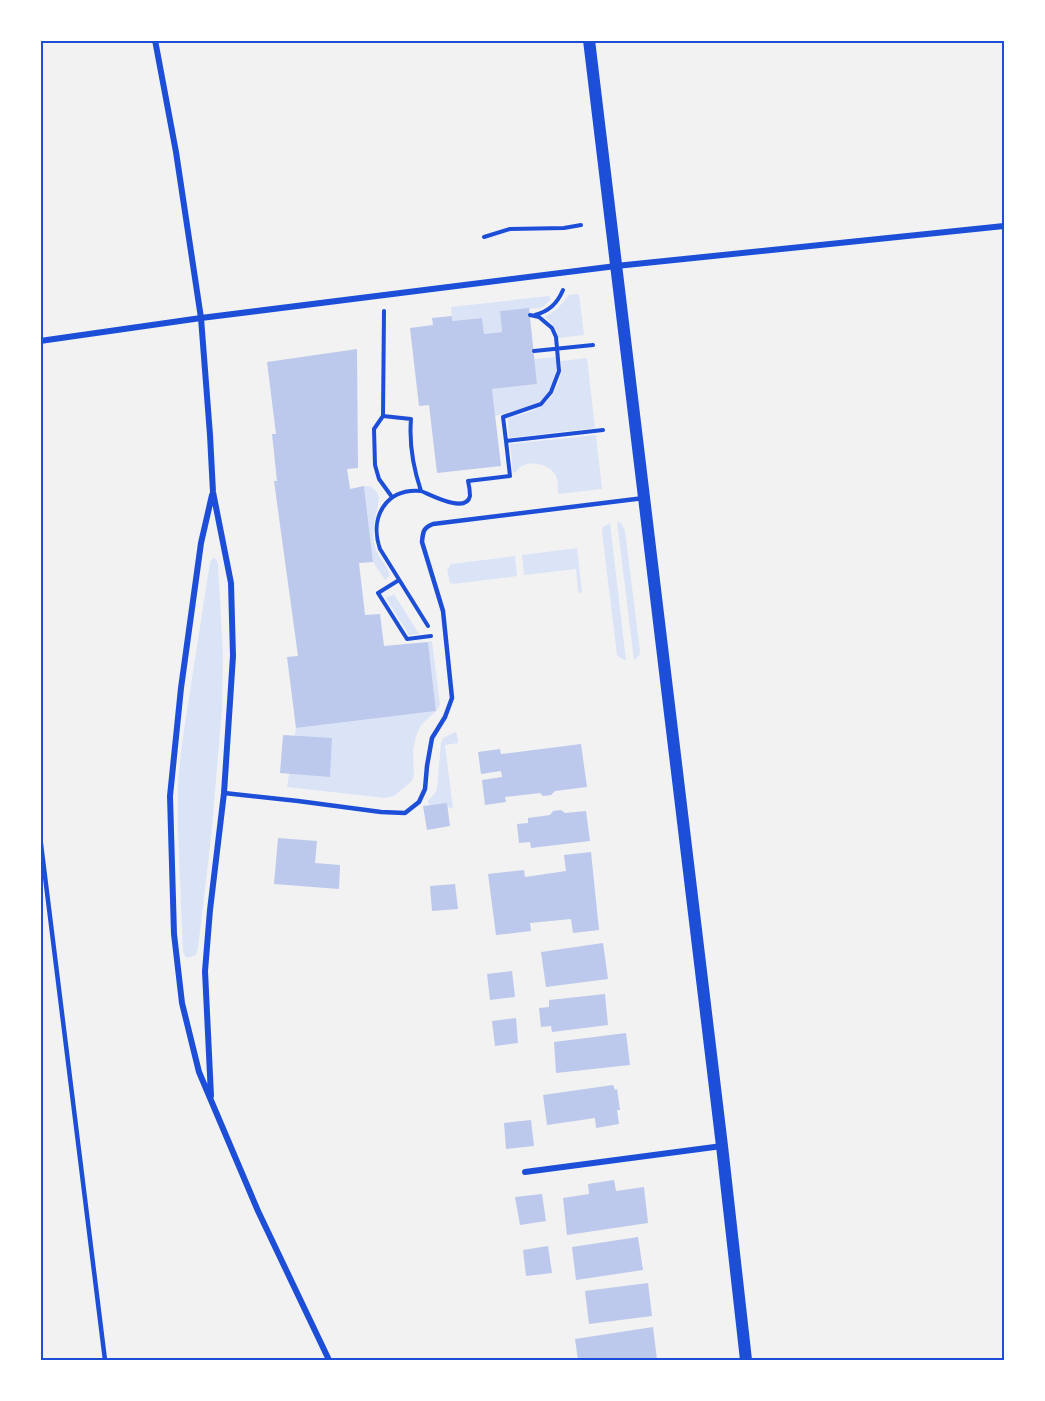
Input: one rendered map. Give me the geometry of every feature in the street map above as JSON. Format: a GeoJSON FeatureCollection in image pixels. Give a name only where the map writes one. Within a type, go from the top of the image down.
{"type":"FeatureCollection","features":[{"type":"Feature","properties":{"kind":"main road"},"geometry":{"type":"LineString","coordinates":[[589,40],[746,1360]]}},
{"type":"Feature","properties":{"kind":"street"},"geometry":{"type":"LineString","coordinates":[[155,40],[176,152],[201,318],[213,492],[231,584],[233,656],[224,793],[205,971],[211,1096]]}},
{"type":"Feature","properties":{"kind":"street"},"geometry":{"type":"LineString","coordinates":[[40,341],[201,318],[616,266],[1005,226]]}},
{"type":"Feature","properties":{"kind":"street"},"geometry":{"type":"LineString","coordinates":[[213,492],[199,554],[181,688],[170,795],[174,934],[182,1003],[200,1072],[258,1211],[329,1360]]}},
{"type":"Feature","properties":{"kind":"street"},"geometry":{"type":"LineString","coordinates":[[525,1172],[722,1146]]}},
{"type":"Feature","properties":{"kind":"lane"},"geometry":{"type":"LineString","coordinates":[[224,793],[405,813],[419,802],[425,789],[432,738],[445,717],[452,698],[443,610],[423,542],[423,532],[426,527],[433,524],[644,498]]}},
{"type":"Feature","properties":{"kind":"lane"},"geometry":{"type":"LineString","coordinates":[[40,836],[105,1360]]}},
{"type":"Feature","properties":{"kind":"path"},"geometry":{"type":"LineString","coordinates":[[484,237],[510,229],[564,228],[581,225]]}},
{"type":"Feature","properties":{"kind":"path"},"geometry":{"type":"LineString","coordinates":[[506,441],[504,417],[537,406],[546,399],[559,371],[556,337],[552,328],[542,318],[532,315],[548,311],[563,290]]}},
{"type":"Feature","properties":{"kind":"path"},"geometry":{"type":"LineString","coordinates":[[384,310],[383,416],[374,429],[375,465],[379,479],[392,497]]}},
{"type":"Feature","properties":{"kind":"path"},"geometry":{"type":"LineString","coordinates":[[534,351],[593,345]]}},
{"type":"Feature","properties":{"kind":"path"},"geometry":{"type":"LineString","coordinates":[[383,416],[411,418],[411,449],[421,491]]}},
{"type":"Feature","properties":{"kind":"path"},"geometry":{"type":"LineString","coordinates":[[592,431],[603,430]]}},
{"type":"Feature","properties":{"kind":"shaded area"},"geometry":{"type":"Polygon","coordinates":[[[579,294],[584,335],[558,338],[554,326],[545,317],[557,309],[569,295],[579,294]]]}},
{"type":"Feature","properties":{"kind":"shaded area"},"geometry":{"type":"Polygon","coordinates":[[[549,296],[551,299],[540,308],[500,311],[502,332],[484,334],[482,318],[452,321],[451,307],[549,296]]]}},
{"type":"Feature","properties":{"kind":"shaded area"},"geometry":{"type":"Polygon","coordinates":[[[556,357],[556,372],[548,394],[532,406],[495,416],[492,389],[537,384],[534,359],[556,357]]]}},
{"type":"Feature","properties":{"kind":"shaded area"},"geometry":{"type":"Polygon","coordinates":[[[587,358],[595,428],[509,438],[508,418],[536,409],[549,399],[559,380],[561,361],[587,358]]]}},
{"type":"Feature","properties":{"kind":"shaded area"},"geometry":{"type":"Polygon","coordinates":[[[596,435],[602,489],[558,494],[555,474],[541,465],[524,465],[513,473],[510,444],[596,435]]]}},
{"type":"Feature","properties":{"kind":"shaded area"},"geometry":{"type":"Polygon","coordinates":[[[364,486],[374,489],[379,498],[373,536],[376,550],[390,575],[385,580],[373,562],[364,486]]]}},
{"type":"Feature","properties":{"kind":"shaded area"},"geometry":{"type":"Polygon","coordinates":[[[617,522],[621,523],[625,531],[640,651],[639,656],[634,660],[617,522]]]}},
{"type":"Feature","properties":{"kind":"shaded area"},"geometry":{"type":"Polygon","coordinates":[[[610,523],[626,660],[617,655],[602,532],[603,527],[610,523]]]}},
{"type":"Feature","properties":{"kind":"shaded area"},"geometry":{"type":"Polygon","coordinates":[[[577,548],[581,593],[578,591],[576,569],[524,575],[522,555],[577,548]]]}},
{"type":"Feature","properties":{"kind":"shaded area"},"geometry":{"type":"Polygon","coordinates":[[[515,556],[517,576],[450,583],[447,570],[451,564],[515,556]]]}},
{"type":"Feature","properties":{"kind":"shaded area"},"geometry":{"type":"Polygon","coordinates":[[[213,558],[218,564],[223,655],[222,709],[211,838],[198,948],[196,955],[187,958],[183,953],[178,781],[210,562],[213,558]]]}},
{"type":"Feature","properties":{"kind":"shaded area"},"geometry":{"type":"Polygon","coordinates":[[[394,594],[419,634],[409,635],[386,598],[394,594]]]}},
{"type":"Feature","properties":{"kind":"shaded area"},"geometry":{"type":"Polygon","coordinates":[[[432,641],[440,705],[436,711],[428,642],[432,641]]]}},
{"type":"Feature","properties":{"kind":"shaded area"},"geometry":{"type":"Polygon","coordinates":[[[436,711],[421,725],[416,736],[412,781],[394,796],[385,798],[287,787],[296,728],[436,711]]]}},
{"type":"Feature","properties":{"kind":"shaded area"},"geometry":{"type":"Polygon","coordinates":[[[455,732],[458,743],[445,745],[453,808],[431,805],[428,801],[437,788],[441,743],[443,738],[455,732]]]}},
{"type":"Feature","properties":{"kind":"building"},"geometry":{"type":"Polygon","coordinates":[[[529,308],[537,384],[492,389],[501,466],[437,473],[429,405],[419,406],[410,328],[433,325],[432,318],[452,316],[452,321],[482,318],[484,334],[502,332],[500,311],[529,308]]]}},
{"type":"Feature","properties":{"kind":"building"},"geometry":{"type":"Polygon","coordinates":[[[357,349],[358,468],[347,469],[350,489],[364,486],[373,562],[359,563],[365,615],[380,614],[384,646],[428,642],[436,711],[296,728],[287,657],[298,656],[274,481],[277,481],[272,434],[276,434],[267,362],[357,349]]]}},
{"type":"Feature","properties":{"kind":"building"},"geometry":{"type":"Polygon","coordinates":[[[283,735],[332,738],[330,777],[280,773],[283,735]]]}},
{"type":"Feature","properties":{"kind":"building"},"geometry":{"type":"Polygon","coordinates":[[[581,744],[587,787],[555,791],[551,795],[543,796],[540,793],[505,797],[506,802],[485,805],[482,780],[502,777],[501,771],[481,774],[478,752],[500,749],[501,754],[581,744]]]}},
{"type":"Feature","properties":{"kind":"building"},"geometry":{"type":"Polygon","coordinates":[[[447,803],[450,826],[427,830],[423,806],[447,803]]]}},
{"type":"Feature","properties":{"kind":"building"},"geometry":{"type":"Polygon","coordinates":[[[561,810],[565,813],[586,811],[590,841],[531,848],[530,842],[519,843],[517,824],[528,823],[528,818],[550,815],[553,811],[561,810]]]}},
{"type":"Feature","properties":{"kind":"building"},"geometry":{"type":"Polygon","coordinates":[[[278,838],[317,841],[315,863],[340,865],[339,889],[274,884],[278,838]]]}},
{"type":"Feature","properties":{"kind":"building"},"geometry":{"type":"Polygon","coordinates":[[[591,852],[599,930],[573,933],[571,919],[530,923],[531,931],[496,935],[488,874],[524,870],[525,877],[566,871],[564,855],[591,852]]]}},
{"type":"Feature","properties":{"kind":"building"},"geometry":{"type":"Polygon","coordinates":[[[455,884],[458,909],[432,911],[430,886],[455,884]]]}},
{"type":"Feature","properties":{"kind":"building"},"geometry":{"type":"Polygon","coordinates":[[[603,943],[608,979],[546,987],[541,952],[603,943]]]}},
{"type":"Feature","properties":{"kind":"building"},"geometry":{"type":"Polygon","coordinates":[[[512,971],[515,997],[490,1000],[487,974],[512,971]]]}},
{"type":"Feature","properties":{"kind":"building"},"geometry":{"type":"Polygon","coordinates":[[[605,994],[608,1025],[552,1032],[551,1026],[541,1027],[539,1008],[549,1007],[549,1000],[605,994]]]}},
{"type":"Feature","properties":{"kind":"building"},"geometry":{"type":"Polygon","coordinates":[[[516,1018],[518,1043],[495,1046],[492,1021],[516,1018]]]}},
{"type":"Feature","properties":{"kind":"building"},"geometry":{"type":"Polygon","coordinates":[[[626,1033],[630,1065],[556,1073],[554,1042],[626,1033]]]}},
{"type":"Feature","properties":{"kind":"building"},"geometry":{"type":"Polygon","coordinates":[[[613,1085],[615,1090],[617,1089],[619,1124],[596,1128],[595,1118],[547,1125],[543,1095],[613,1085]]]}},
{"type":"Feature","properties":{"kind":"building"},"geometry":{"type":"Polygon","coordinates":[[[531,1120],[534,1146],[506,1149],[504,1123],[531,1120]]]}},
{"type":"Feature","properties":{"kind":"building"},"geometry":{"type":"Polygon","coordinates":[[[614,1180],[616,1191],[644,1187],[648,1223],[567,1235],[563,1198],[589,1194],[588,1184],[614,1180]]]}},
{"type":"Feature","properties":{"kind":"building"},"geometry":{"type":"Polygon","coordinates":[[[542,1194],[546,1221],[520,1225],[515,1197],[542,1194]]]}},
{"type":"Feature","properties":{"kind":"building"},"geometry":{"type":"Polygon","coordinates":[[[638,1237],[643,1270],[576,1280],[572,1247],[638,1237]]]}},
{"type":"Feature","properties":{"kind":"building"},"geometry":{"type":"Polygon","coordinates":[[[548,1246],[552,1273],[526,1276],[523,1250],[548,1246]]]}},
{"type":"Feature","properties":{"kind":"building"},"geometry":{"type":"Polygon","coordinates":[[[648,1283],[652,1316],[589,1324],[585,1291],[648,1283]]]}},
{"type":"Feature","properties":{"kind":"building"},"geometry":{"type":"Polygon","coordinates":[[[653,1327],[657,1360],[578,1360],[575,1339],[653,1327]]]}}]}
